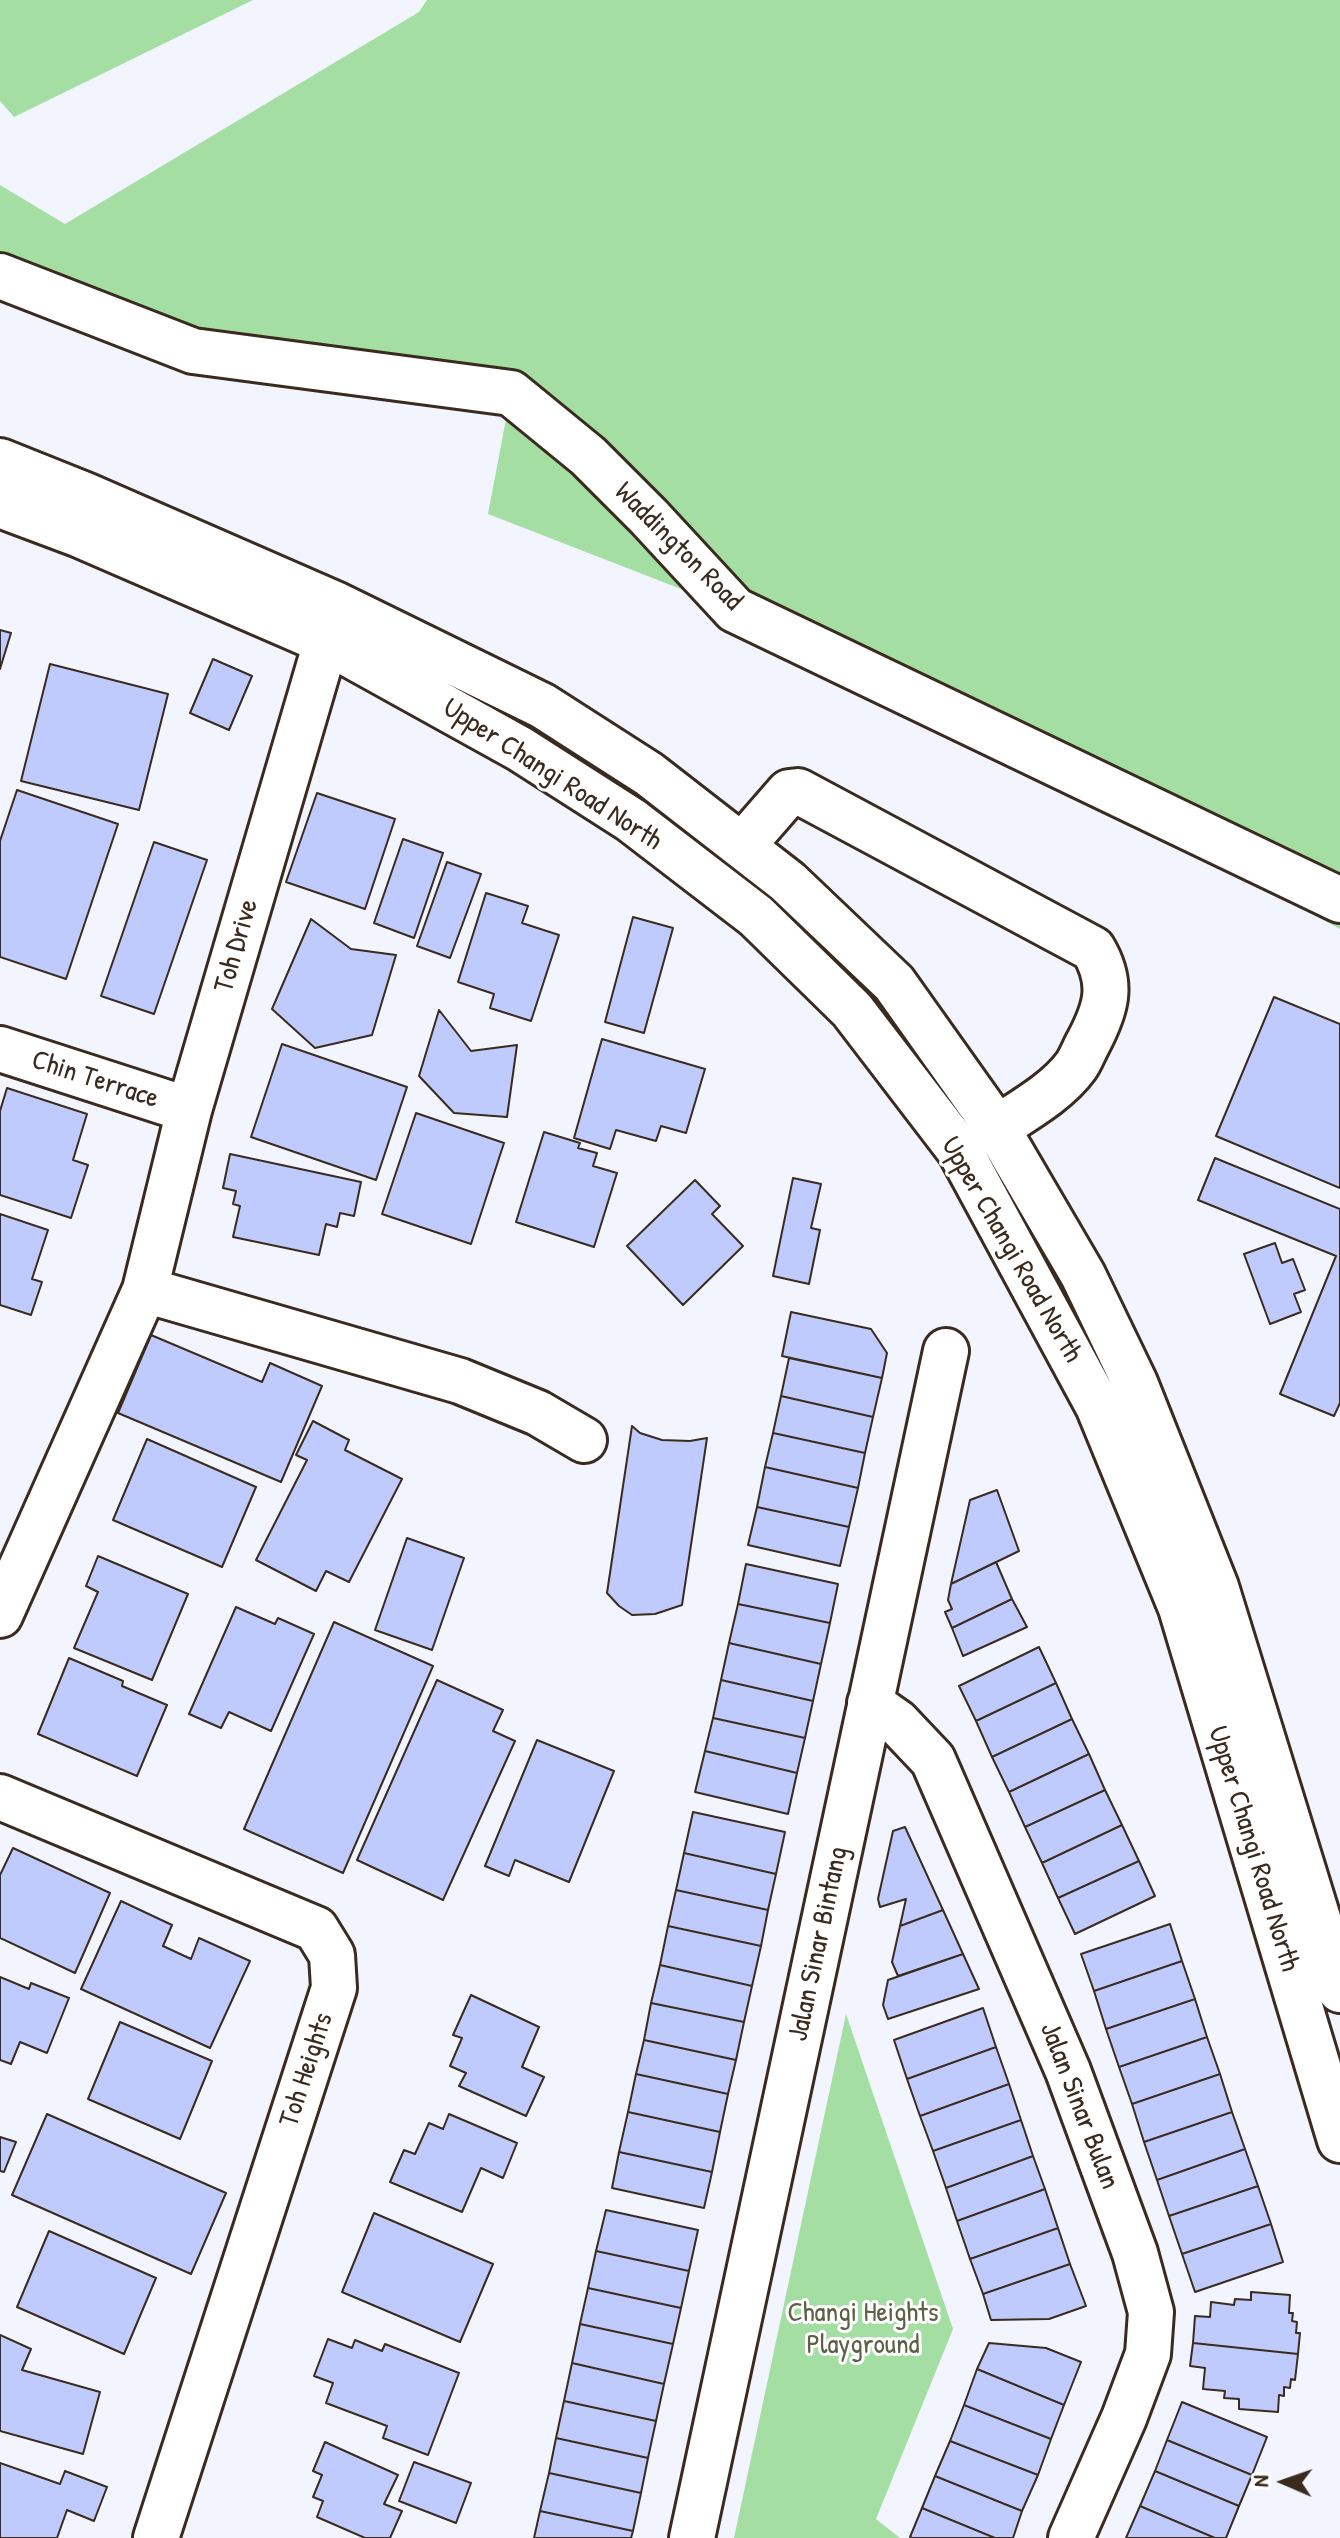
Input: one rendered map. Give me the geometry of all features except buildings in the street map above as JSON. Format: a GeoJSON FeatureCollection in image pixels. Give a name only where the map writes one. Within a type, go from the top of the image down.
{"type":"FeatureCollection","features":[{"type":"Feature","properties":{"kind":"street","name":"Waddington Road"},"geometry":{"type":"LineString","coordinates":[[0,276],[193,351],[511,393],[588,456],[735,610],[1340,900]]}},
{"type":"Feature","properties":{"kind":"street","name":"Upper Changi Road North"},"geometry":{"type":"LineString","coordinates":[[0,461],[85,495],[332,623],[631,820],[756,916],[852,1010],[960,1151],[1098,1406],[1181,1608],[1340,2140]]}},
{"type":"Feature","properties":{"kind":"street","name":"Upper Changi Road North"},"geometry":{"type":"LineString","coordinates":[[0,505],[332,623],[543,706],[649,774],[788,882],[894,983],[997,1128],[1083,1275],[1135,1383],[1216,1587],[1340,1990]]}},
{"type":"Feature","properties":{"kind":"street","name":"Toh Drive"},"geometry":{"type":"LineString","coordinates":[[0,1615],[145,1290],[189,1110],[332,623]]}},
{"type":"Feature","properties":{"kind":"street"},"geometry":{"type":"LineString","coordinates":[[742,846],[789,792],[798,791],[1093,949],[1103,966],[1106,993],[1102,1017],[1076,1066],[1046,1094],[997,1128]]}},
{"type":"Feature","properties":{"kind":"street","name":"Chin Terrace"},"geometry":{"type":"LineString","coordinates":[[0,1049],[189,1110]]}},
{"type":"Feature","properties":{"kind":"street"},"geometry":{"type":"LineString","coordinates":[[145,1290],[460,1381],[538,1413],[584,1440]]}},
{"type":"Feature","properties":{"kind":"street","name":"Jalan Sinar Bintang"},"geometry":{"type":"LineString","coordinates":[[692,2538],[946,1351]]}},
{"type":"Feature","properties":{"kind":"street","name":"Jalan Sinar Bulan"},"geometry":{"type":"LineString","coordinates":[[870,1703],[897,1722],[933,1760],[1068,2071],[1135,2253],[1151,2312],[1148,2354],[1124,2418],[1071,2538]]}},
{"type":"Feature","properties":{"kind":"street","name":"Toh Heights"},"geometry":{"type":"LineString","coordinates":[[0,1797],[316,1929],[332,1955],[334,1988],[156,2538]]}},
{"type":"Feature","properties":{"kind":"green space"},"geometry":{"type":"Polygon","coordinates":[[[0,0],[253,0],[14,117],[0,101],[0,0]]]}},
{"type":"Feature","properties":{"kind":"green space"},"geometry":{"type":"Polygon","coordinates":[[[427,0],[1340,0],[1340,929],[735,610],[488,514],[511,393],[193,351],[0,276],[0,185],[65,224],[419,12],[427,0]]]}},
{"type":"Feature","properties":{"kind":"green space","name":"Changi Heights Playground"},"geometry":{"type":"Polygon","coordinates":[[[846,2014],[953,2329],[876,2519],[900,2538],[734,2538],[846,2014]]]}}]}
